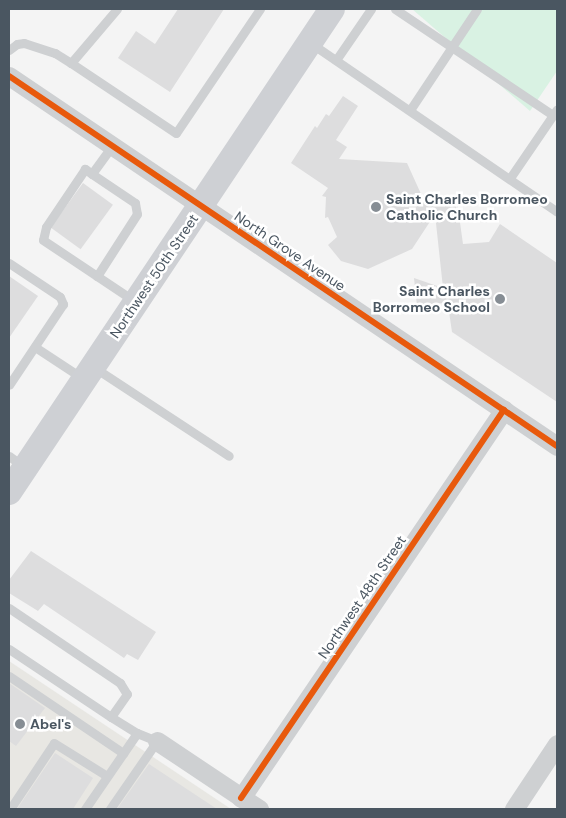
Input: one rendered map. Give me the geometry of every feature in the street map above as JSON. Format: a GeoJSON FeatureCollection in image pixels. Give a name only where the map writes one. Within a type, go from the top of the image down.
{"type":"FeatureCollection","features":[{"type":"Feature","properties":{"kind":"main road","name":"Northwest 50th Street"},"geometry":{"type":"LineString","coordinates":[[9,492],[17,462],[89,373],[332,9]]}},
{"type":"Feature","properties":{"kind":"street","name":"North Grove Avenue"},"geometry":{"type":"LineString","coordinates":[[9,76],[557,446]]}},
{"type":"Feature","properties":{"kind":"street","name":"Northwest 48th Street"},"geometry":{"type":"LineString","coordinates":[[241,798],[504,410]]}},
{"type":"Feature","properties":{"kind":"street"},"geometry":{"type":"LineString","coordinates":[[157,741],[258,809]]}},
{"type":"Feature","properties":{"kind":"street"},"geometry":{"type":"LineString","coordinates":[[514,809],[557,744]]}},
{"type":"Feature","properties":{"kind":"lane"},"geometry":{"type":"LineString","coordinates":[[71,63],[117,9]]}},
{"type":"Feature","properties":{"kind":"lane"},"geometry":{"type":"LineString","coordinates":[[9,50],[17,44],[24,43],[55,53],[176,133],[260,9]]}},
{"type":"Feature","properties":{"kind":"lane"},"geometry":{"type":"LineString","coordinates":[[336,60],[371,9]]}},
{"type":"Feature","properties":{"kind":"lane"},"geometry":{"type":"LineString","coordinates":[[395,9],[555,112],[510,178]]}},
{"type":"Feature","properties":{"kind":"lane"},"geometry":{"type":"LineString","coordinates":[[410,110],[477,9]]}},
{"type":"Feature","properties":{"kind":"lane"},"geometry":{"type":"LineString","coordinates":[[309,42],[557,212]]}},
{"type":"Feature","properties":{"kind":"lane"},"geometry":{"type":"LineString","coordinates":[[92,174],[112,146]]}},
{"type":"Feature","properties":{"kind":"lane"},"geometry":{"type":"LineString","coordinates":[[97,276],[137,214],[135,203],[85,169],[46,228],[43,240],[97,276],[136,302]]}},
{"type":"Feature","properties":{"kind":"lane"},"geometry":{"type":"LineString","coordinates":[[9,263],[60,297],[62,307],[10,383]]}},
{"type":"Feature","properties":{"kind":"lane"},"geometry":{"type":"LineString","coordinates":[[35,347],[89,373],[229,456]]}},
{"type":"Feature","properties":{"kind":"lane"},"geometry":{"type":"LineString","coordinates":[[9,608],[120,683],[127,694],[111,717]]}},
{"type":"Feature","properties":{"kind":"lane"},"geometry":{"type":"LineString","coordinates":[[9,649],[111,717],[137,733],[157,741],[110,809]]}},
{"type":"Feature","properties":{"kind":"lane"},"geometry":{"type":"LineString","coordinates":[[9,676],[123,753]]}},
{"type":"Feature","properties":{"kind":"lane"},"geometry":{"type":"LineString","coordinates":[[85,809],[137,733]]}},
{"type":"Feature","properties":{"kind":"lane"},"geometry":{"type":"LineString","coordinates":[[10,809],[54,742],[107,776]]}},
{"type":"Feature","properties":{"kind":"shaded area"},"geometry":{"type":"Polygon","coordinates":[[[9,661],[231,809],[9,809],[9,661]]]}},
{"type":"Feature","properties":{"kind":"green space"},"geometry":{"type":"Polygon","coordinates":[[[412,9],[557,9],[557,71],[530,111],[412,9]]]}},
{"type":"Feature","properties":{"kind":"building"},"geometry":{"type":"Polygon","coordinates":[[[178,9],[224,9],[170,92],[118,58],[136,31],[155,44],[178,9]]]}},
{"type":"Feature","properties":{"kind":"building"},"geometry":{"type":"Polygon","coordinates":[[[343,96],[358,106],[336,140],[347,147],[339,159],[407,163],[426,205],[457,201],[463,244],[489,242],[500,224],[557,263],[557,402],[452,332],[448,305],[443,305],[443,303],[417,306],[414,278],[443,288],[435,214],[412,249],[368,269],[341,261],[328,245],[337,237],[328,217],[325,218],[326,197],[322,196],[328,188],[291,163],[315,126],[317,128],[326,114],[329,116],[343,96]]]}},
{"type":"Feature","properties":{"kind":"building"},"geometry":{"type":"Polygon","coordinates":[[[83,183],[113,205],[81,249],[51,227],[83,183]]]}},
{"type":"Feature","properties":{"kind":"building"},"geometry":{"type":"Polygon","coordinates":[[[9,276],[38,296],[9,338],[9,276]]]}},
{"type":"Feature","properties":{"kind":"building"},"geometry":{"type":"Polygon","coordinates":[[[31,551],[156,632],[138,660],[127,654],[124,658],[44,604],[38,611],[9,593],[9,580],[31,551]]]}},
{"type":"Feature","properties":{"kind":"building","name":"Abel's"},"geometry":{"type":"Polygon","coordinates":[[[9,683],[45,708],[16,746],[9,741],[9,683]]]}},
{"type":"Feature","properties":{"kind":"building"},"geometry":{"type":"Polygon","coordinates":[[[55,753],[93,778],[73,809],[17,809],[55,753]]]}},
{"type":"Feature","properties":{"kind":"building"},"geometry":{"type":"Polygon","coordinates":[[[149,764],[217,809],[117,809],[149,764]]]}},
{"type":"Feature","properties":{"kind":"cycle path"},"geometry":{"type":"LineString","coordinates":[[9,76],[557,446]]}},
{"type":"Feature","properties":{"kind":"cycle path"},"geometry":{"type":"LineString","coordinates":[[241,798],[504,410]]}},
{"type":"Feature","properties":{"kind":"place","name":"Saint Charles Borromeo Catholic Church"},"geometry":{"type":"Point","coordinates":[376,207]}},
{"type":"Feature","properties":{"kind":"place","name":"Saint Charles Borromeo School"},"geometry":{"type":"Point","coordinates":[500,299]}},
{"type":"Feature","properties":{"kind":"place","name":"Abel's"},"geometry":{"type":"Point","coordinates":[20,724]}}]}
